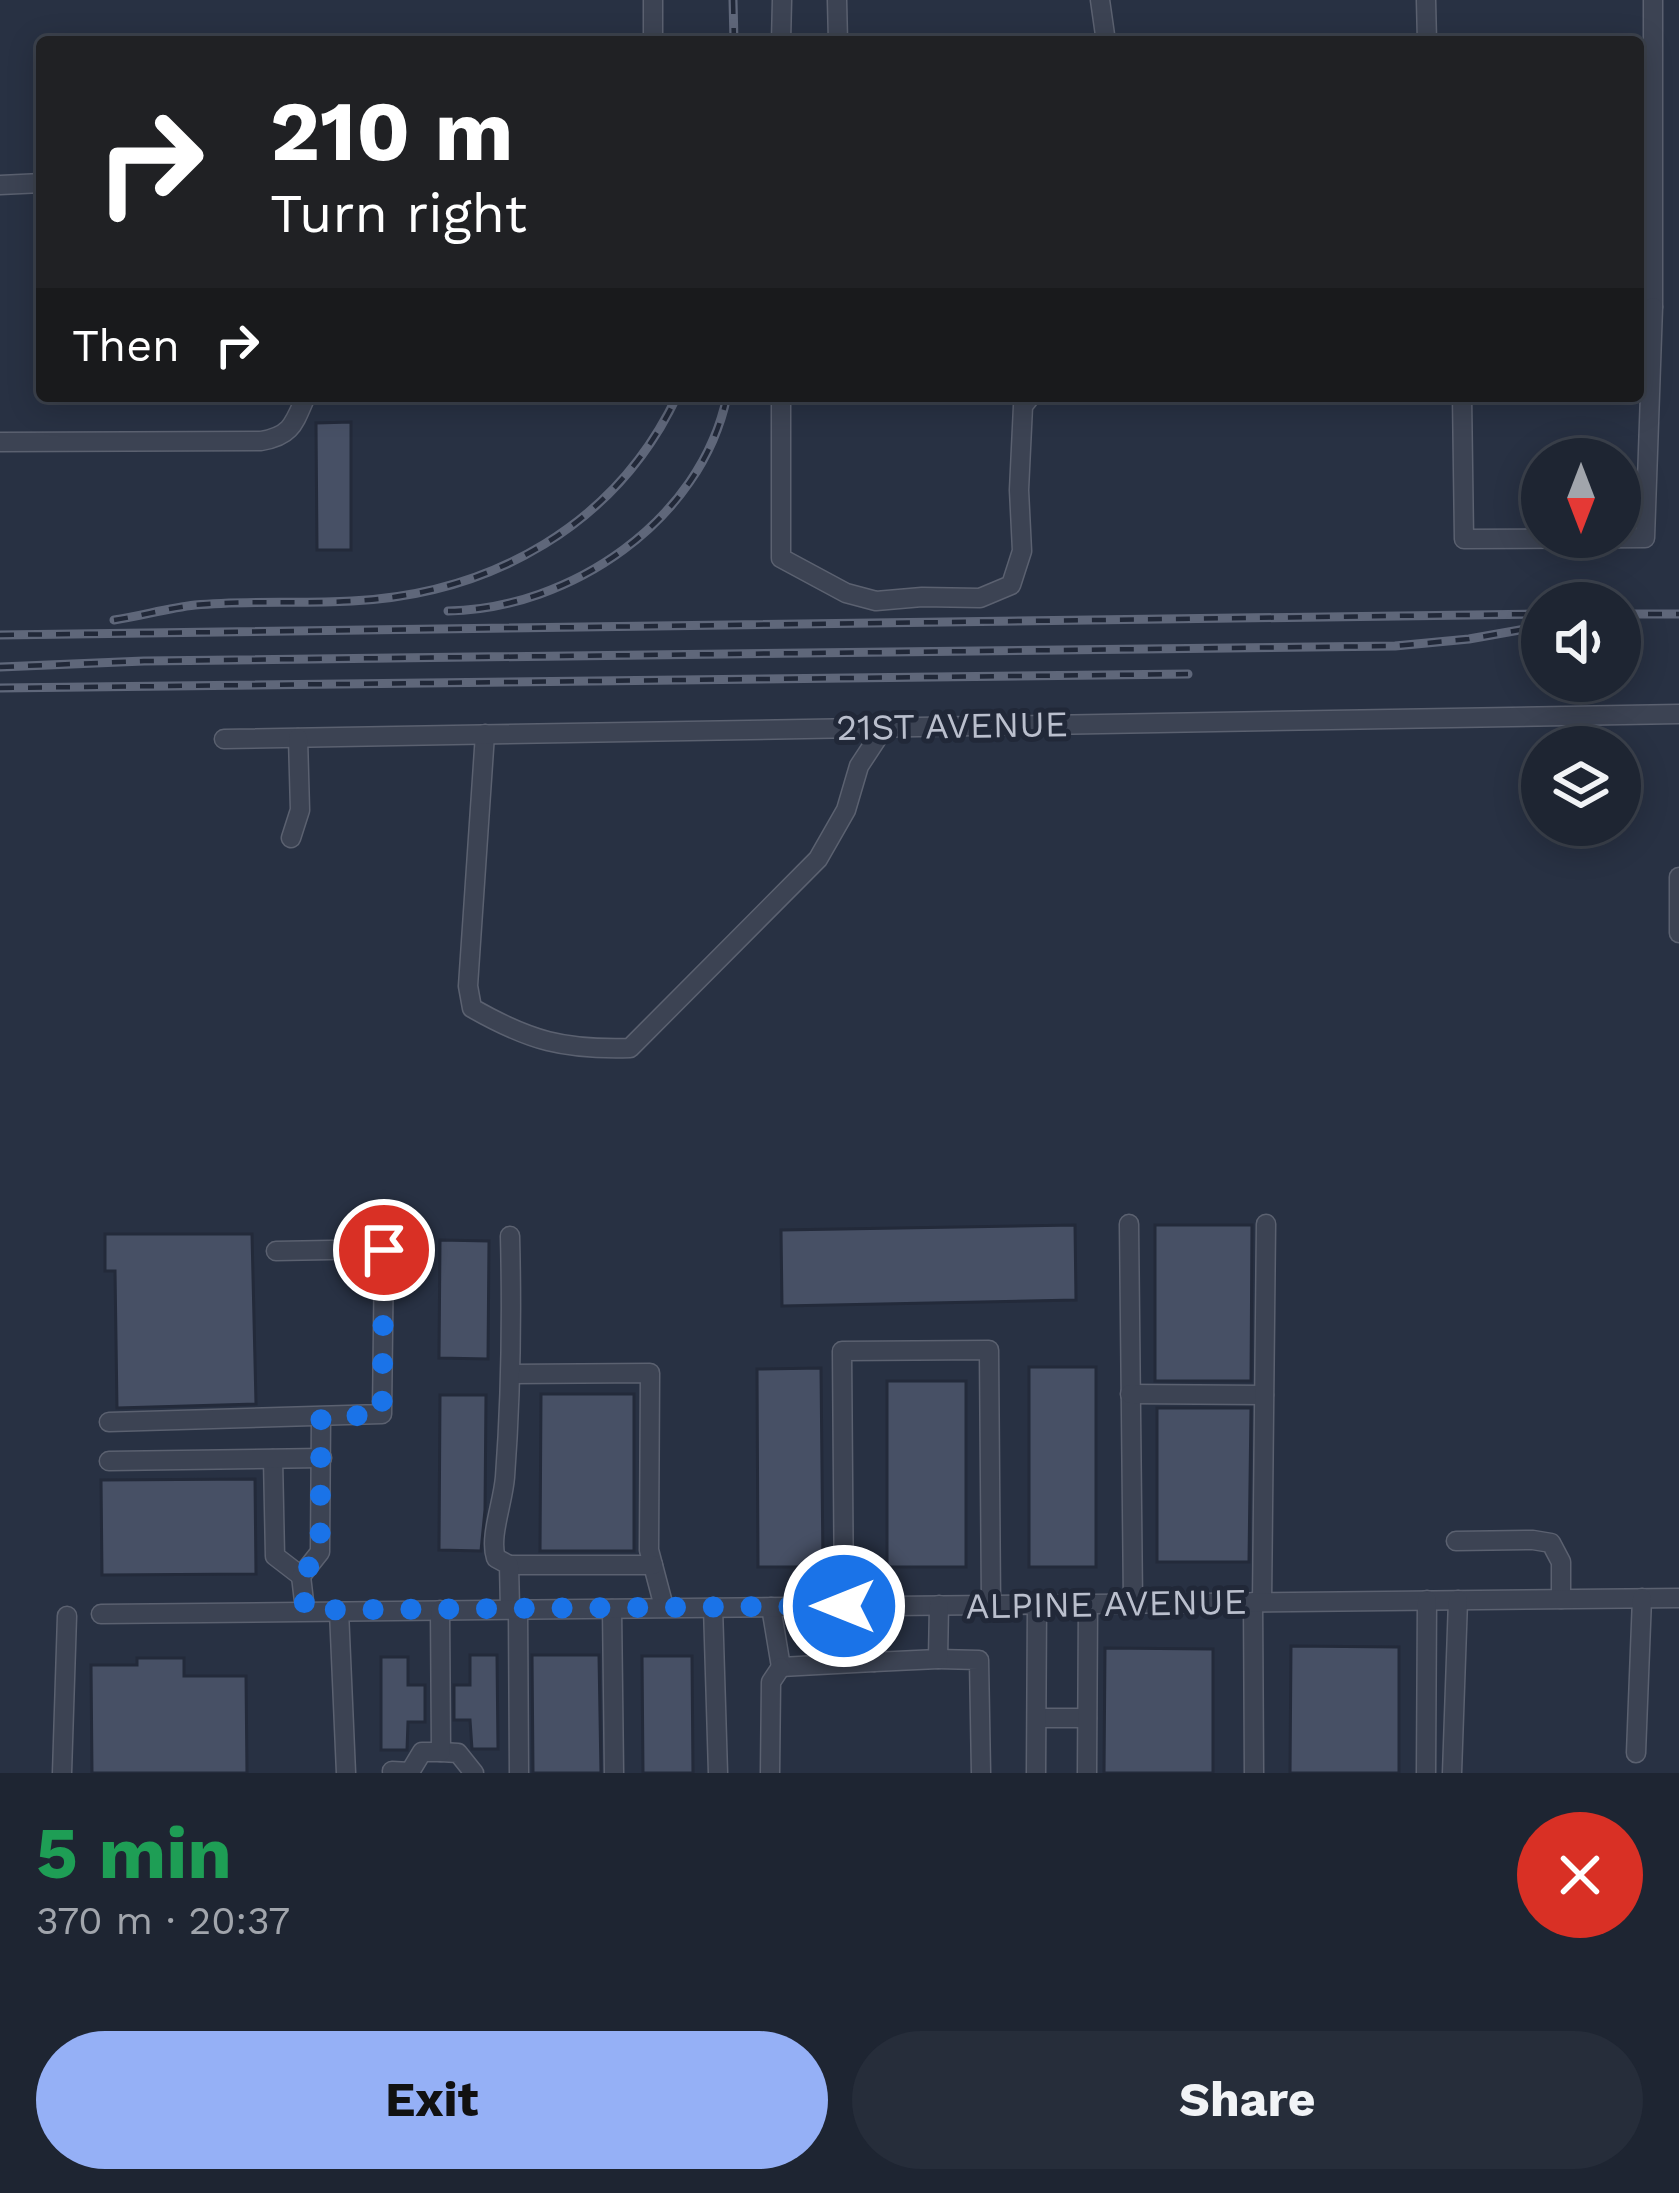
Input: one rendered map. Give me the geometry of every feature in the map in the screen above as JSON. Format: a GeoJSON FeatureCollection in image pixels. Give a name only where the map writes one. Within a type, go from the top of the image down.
{"type":"FeatureCollection","features":[{"type":"Feature","properties":{"kind":"street"},"geometry":{"type":"LineString","coordinates":[[652,0],[653,36]]}},
{"type":"Feature","properties":{"kind":"street"},"geometry":{"type":"LineString","coordinates":[[781,36],[782,0]]}},
{"type":"Feature","properties":{"kind":"street"},"geometry":{"type":"LineString","coordinates":[[838,0],[838,36]]}},
{"type":"Feature","properties":{"kind":"street"},"geometry":{"type":"LineString","coordinates":[[1100,0],[1105,36]]}},
{"type":"Feature","properties":{"kind":"street"},"geometry":{"type":"LineString","coordinates":[[1426,0],[1427,36]]}},
{"type":"Feature","properties":{"kind":"street"},"geometry":{"type":"LineString","coordinates":[[1462,402],[1464,539],[1645,538],[1645,307],[1654,0]]}},
{"type":"Feature","properties":{"kind":"street"},"geometry":{"type":"LineString","coordinates":[[0,185],[36,182]]}},
{"type":"Feature","properties":{"kind":"street"},"geometry":{"type":"LineString","coordinates":[[0,442],[261,441],[281,437],[303,402]]}},
{"type":"Feature","properties":{"kind":"street"},"geometry":{"type":"LineString","coordinates":[[781,402],[781,558],[846,592],[876,601],[980,598],[1011,586],[1022,550],[1019,490],[1027,402]]}},
{"type":"Feature","properties":{"kind":"street","name":"21ST AVENUE"},"geometry":{"type":"LineString","coordinates":[[224,739],[1679,713]]}},
{"type":"Feature","properties":{"kind":"street"},"geometry":{"type":"LineString","coordinates":[[485,734],[468,986],[472,1008],[517,1034],[581,1049],[630,1048],[818,859],[846,810],[860,766],[884,728]]}},
{"type":"Feature","properties":{"kind":"street"},"geometry":{"type":"LineString","coordinates":[[291,838],[301,809],[298,738]]}},
{"type":"Feature","properties":{"kind":"street"},"geometry":{"type":"LineString","coordinates":[[1679,877],[1679,933]]}},
{"type":"Feature","properties":{"kind":"street"},"geometry":{"type":"LineString","coordinates":[[1254,1773],[1266,1223]]}},
{"type":"Feature","properties":{"kind":"street"},"geometry":{"type":"LineString","coordinates":[[1129,1224],[1133,1604]]}},
{"type":"Feature","properties":{"kind":"street"},"geometry":{"type":"LineString","coordinates":[[510,1236],[512,1374],[502,1511],[492,1543],[496,1558],[509,1565],[653,1564]]}},
{"type":"Feature","properties":{"kind":"street"},"geometry":{"type":"LineString","coordinates":[[109,1422],[382,1414],[384,1250],[276,1251]]}},
{"type":"Feature","properties":{"kind":"street"},"geometry":{"type":"LineString","coordinates":[[844,1606],[842,1351],[989,1350],[992,1605]]}},
{"type":"Feature","properties":{"kind":"street"},"geometry":{"type":"LineString","coordinates":[[512,1374],[650,1373],[649,1550],[664,1607]]}},
{"type":"Feature","properties":{"kind":"street"},"geometry":{"type":"LineString","coordinates":[[1130,1394],[1264,1396]]}},
{"type":"Feature","properties":{"kind":"street"},"geometry":{"type":"LineString","coordinates":[[305,1610],[302,1576],[320,1552],[321,1418]]}},
{"type":"Feature","properties":{"kind":"street"},"geometry":{"type":"LineString","coordinates":[[109,1461],[322,1458]]}},
{"type":"Feature","properties":{"kind":"street"},"geometry":{"type":"LineString","coordinates":[[274,1459],[275,1556],[302,1576]]}},
{"type":"Feature","properties":{"kind":"street"},"geometry":{"type":"LineString","coordinates":[[1456,1541],[1551,1544],[1559,1555],[1562,1599]]}},
{"type":"Feature","properties":{"kind":"street"},"geometry":{"type":"LineString","coordinates":[[509,1565],[520,1773]]}},
{"type":"Feature","properties":{"kind":"street"},"geometry":{"type":"LineString","coordinates":[[1636,1753],[1642,1598]]}},
{"type":"Feature","properties":{"kind":"street","name":"ALPINE AVENUE"},"geometry":{"type":"LineString","coordinates":[[100,1614],[1679,1598]]}},
{"type":"Feature","properties":{"kind":"street"},"geometry":{"type":"LineString","coordinates":[[1426,1773],[1427,1600]]}},
{"type":"Feature","properties":{"kind":"street"},"geometry":{"type":"LineString","coordinates":[[1452,1773],[1458,1600]]}},
{"type":"Feature","properties":{"kind":"street"},"geometry":{"type":"LineString","coordinates":[[1036,1773],[1037,1604]]}},
{"type":"Feature","properties":{"kind":"street"},"geometry":{"type":"LineString","coordinates":[[1087,1773],[1088,1604]]}},
{"type":"Feature","properties":{"kind":"street"},"geometry":{"type":"LineString","coordinates":[[938,1659],[939,1605]]}},
{"type":"Feature","properties":{"kind":"street"},"geometry":{"type":"LineString","coordinates":[[874,1606],[878,1638],[874,1662]]}},
{"type":"Feature","properties":{"kind":"street"},"geometry":{"type":"LineString","coordinates":[[713,1607],[718,1773]]}},
{"type":"Feature","properties":{"kind":"street"},"geometry":{"type":"LineString","coordinates":[[770,1773],[771,1682],[781,1667],[771,1607]]}},
{"type":"Feature","properties":{"kind":"street"},"geometry":{"type":"LineString","coordinates":[[612,1609],[614,1773]]}},
{"type":"Feature","properties":{"kind":"street"},"geometry":{"type":"LineString","coordinates":[[440,1610],[441,1752]]}},
{"type":"Feature","properties":{"kind":"street"},"geometry":{"type":"LineString","coordinates":[[339,1611],[346,1773]]}},
{"type":"Feature","properties":{"kind":"street"},"geometry":{"type":"LineString","coordinates":[[62,1773],[68,1616]]}},
{"type":"Feature","properties":{"kind":"street"},"geometry":{"type":"LineString","coordinates":[[781,1667],[979,1660],[981,1773]]}},
{"type":"Feature","properties":{"kind":"street"},"geometry":{"type":"LineString","coordinates":[[1036,1718],[1087,1718]]}},
{"type":"Feature","properties":{"kind":"street"},"geometry":{"type":"LineString","coordinates":[[392,1772],[410,1772],[422,1752],[441,1752],[458,1753],[474,1773]]}},
{"type":"Feature","properties":{"kind":"building"},"geometry":{"type":"Polygon","coordinates":[[[351,422],[351,550],[317,550],[316,423],[351,422]]]}},
{"type":"Feature","properties":{"kind":"building"},"geometry":{"type":"Polygon","coordinates":[[[1075,1225],[1076,1300],[782,1306],[781,1230],[1075,1225]]]}},
{"type":"Feature","properties":{"kind":"building"},"geometry":{"type":"Polygon","coordinates":[[[1155,1225],[1252,1225],[1251,1381],[1155,1381],[1155,1225]]]}},
{"type":"Feature","properties":{"kind":"building"},"geometry":{"type":"Polygon","coordinates":[[[105,1234],[252,1234],[256,1404],[117,1408],[115,1271],[105,1271],[105,1234]]]}},
{"type":"Feature","properties":{"kind":"building"},"geometry":{"type":"Polygon","coordinates":[[[440,1240],[489,1241],[488,1359],[439,1358],[440,1240]]]}},
{"type":"Feature","properties":{"kind":"building"},"geometry":{"type":"Polygon","coordinates":[[[1029,1367],[1096,1367],[1096,1567],[1029,1567],[1029,1367]]]}},
{"type":"Feature","properties":{"kind":"building"},"geometry":{"type":"Polygon","coordinates":[[[821,1368],[823,1567],[758,1567],[757,1369],[821,1368]]]}},
{"type":"Feature","properties":{"kind":"building"},"geometry":{"type":"Polygon","coordinates":[[[887,1381],[966,1381],[966,1567],[887,1567],[887,1381]]]}},
{"type":"Feature","properties":{"kind":"building"},"geometry":{"type":"Polygon","coordinates":[[[541,1394],[634,1394],[634,1551],[540,1551],[541,1394]]]}},
{"type":"Feature","properties":{"kind":"building"},"geometry":{"type":"Polygon","coordinates":[[[440,1395],[486,1395],[481,1551],[439,1550],[440,1395]]]}},
{"type":"Feature","properties":{"kind":"building"},"geometry":{"type":"Polygon","coordinates":[[[1157,1408],[1251,1408],[1249,1562],[1157,1562],[1157,1408]]]}},
{"type":"Feature","properties":{"kind":"building"},"geometry":{"type":"Polygon","coordinates":[[[255,1479],[256,1574],[102,1575],[101,1480],[255,1479]]]}},
{"type":"Feature","properties":{"kind":"building"},"geometry":{"type":"Polygon","coordinates":[[[1291,1646],[1399,1647],[1399,1773],[1290,1773],[1291,1646]]]}},
{"type":"Feature","properties":{"kind":"building"},"geometry":{"type":"Polygon","coordinates":[[[1105,1648],[1213,1649],[1213,1773],[1104,1773],[1105,1648]]]}},
{"type":"Feature","properties":{"kind":"building"},"geometry":{"type":"Polygon","coordinates":[[[470,1655],[497,1655],[498,1749],[472,1749],[470,1720],[454,1720],[454,1685],[470,1685],[470,1655]]]}},
{"type":"Feature","properties":{"kind":"building"},"geometry":{"type":"Polygon","coordinates":[[[532,1655],[599,1655],[601,1773],[533,1773],[532,1655]]]}},
{"type":"Feature","properties":{"kind":"building"},"geometry":{"type":"Polygon","coordinates":[[[642,1656],[692,1656],[693,1773],[643,1773],[642,1656]]]}},
{"type":"Feature","properties":{"kind":"building"},"geometry":{"type":"Polygon","coordinates":[[[381,1657],[408,1657],[408,1685],[425,1685],[425,1722],[408,1722],[407,1750],[381,1750],[381,1657]]]}},
{"type":"Feature","properties":{"kind":"building"},"geometry":{"type":"Polygon","coordinates":[[[137,1658],[184,1658],[184,1676],[246,1676],[247,1773],[92,1773],[91,1665],[137,1665],[137,1658]]]}},
{"type":"Feature","properties":{"kind":"railway"},"geometry":{"type":"LineString","coordinates":[[733,0],[734,36]]}},
{"type":"Feature","properties":{"kind":"railway"},"geometry":{"type":"LineString","coordinates":[[114,620],[195,605],[404,595],[500,567],[584,516],[651,442],[674,402]]}},
{"type":"Feature","properties":{"kind":"railway"},"geometry":{"type":"LineString","coordinates":[[448,611],[539,594],[624,550],[690,482],[713,441],[725,402]]}},
{"type":"Feature","properties":{"kind":"railway"},"geometry":{"type":"LineString","coordinates":[[0,635],[1521,614]]}},
{"type":"Feature","properties":{"kind":"railway"},"geometry":{"type":"LineString","coordinates":[[1641,614],[1679,614]]}},
{"type":"Feature","properties":{"kind":"railway"},"geometry":{"type":"LineString","coordinates":[[0,667],[144,661],[1395,646],[1521,630]]}},
{"type":"Feature","properties":{"kind":"railway"},"geometry":{"type":"LineString","coordinates":[[0,688],[1188,674]]}},
{"type":"Feature","properties":{"kind":"route"},"geometry":{"type":"LineString","coordinates":[[384,1250],[382,1414],[321,1418],[320,1552],[302,1576],[305,1610],[844,1606]]}}]}
